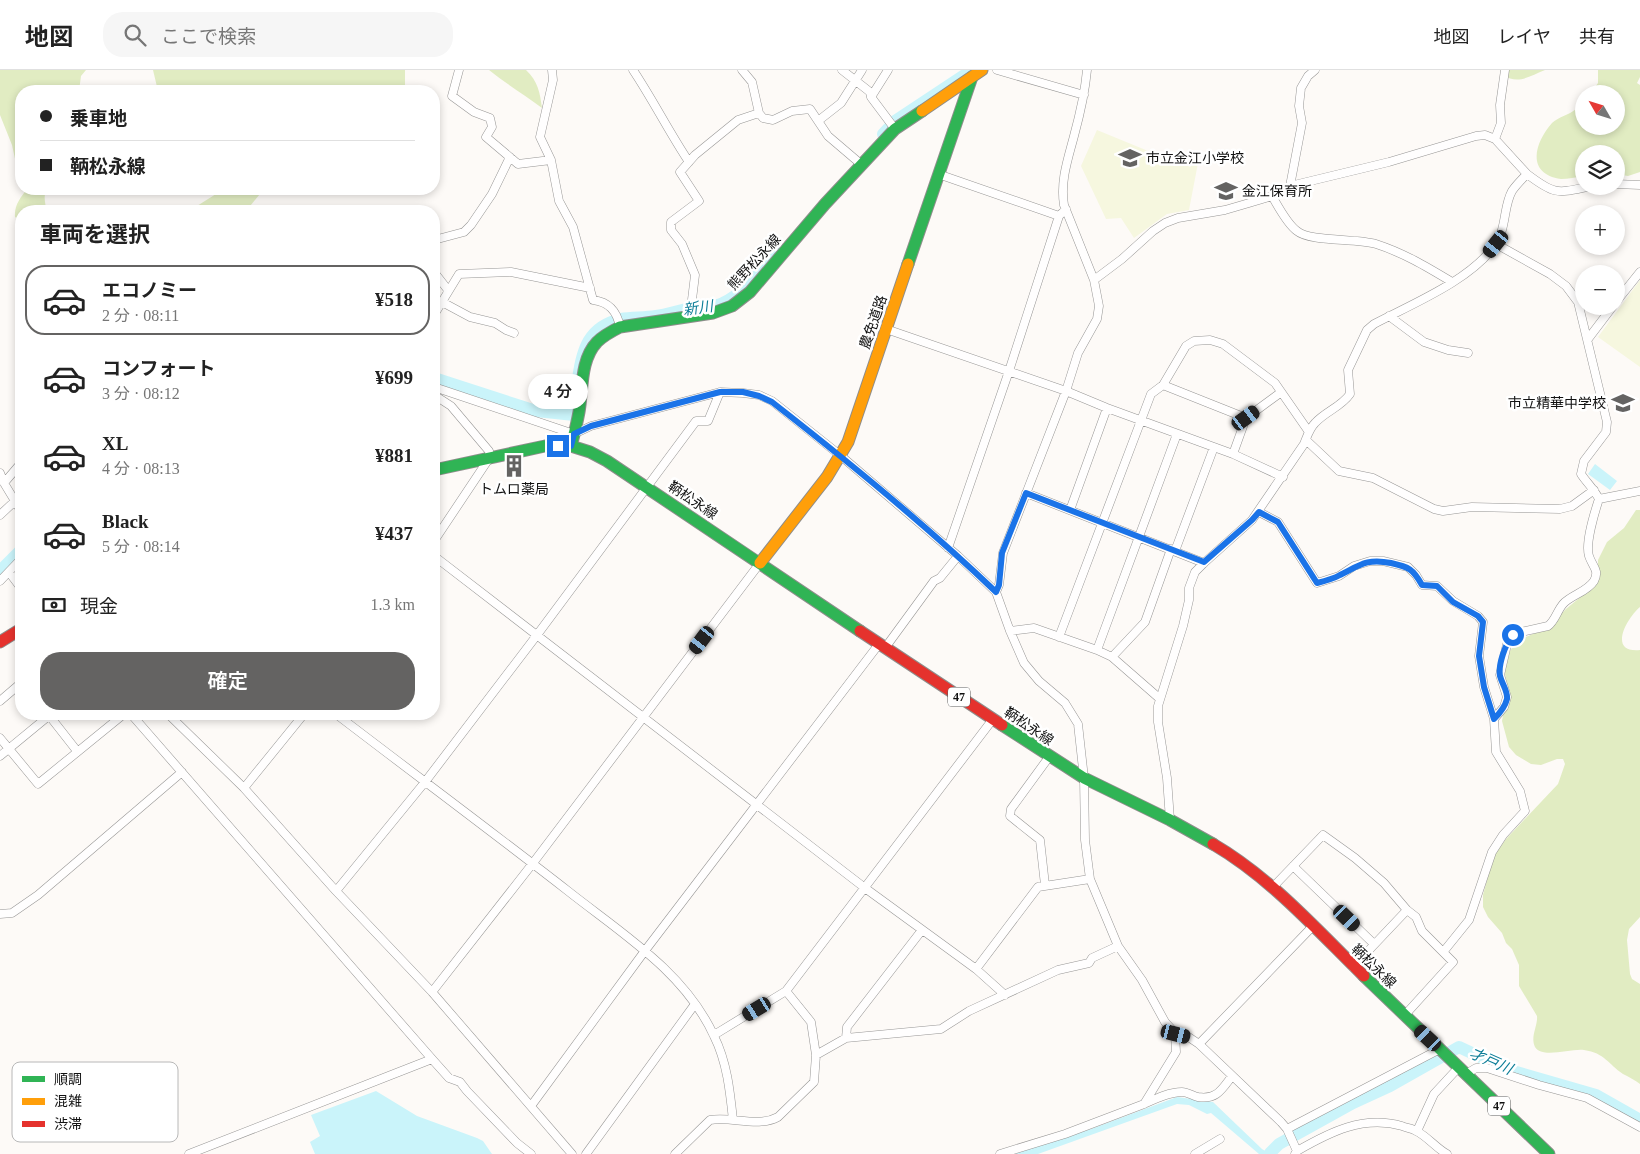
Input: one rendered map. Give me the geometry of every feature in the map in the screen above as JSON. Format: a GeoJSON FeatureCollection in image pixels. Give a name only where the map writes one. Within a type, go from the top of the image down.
{"type":"FeatureCollection","features":[{"type":"Feature","properties":{"kind":"main road","name":"熊野松永線"},"geometry":{"type":"LineString","coordinates":[[571,446],[579,413],[584,367],[588,353],[597,341],[619,321],[665,321],[713,313],[732,306],[750,292],[826,204],[858,161],[892,125],[975,72]]}},
{"type":"Feature","properties":{"kind":"main road","name":"農免道路"},"geometry":{"type":"LineString","coordinates":[[760,564],[841,456],[848,442],[938,174],[975,72]]}},
{"type":"Feature","properties":{"kind":"main road","name":"鞆松永線"},"geometry":{"type":"LineString","coordinates":[[440,469],[545,446],[571,446],[590,452],[608,461],[1049,757],[1084,778],[1170,820],[1231,854],[1273,887],[1353,967],[1549,1154]]}},
{"type":"Feature","properties":{"kind":"main road"},"geometry":{"type":"LineString","coordinates":[[0,642],[15,633]]}},
{"type":"Feature","properties":{"kind":"street"},"geometry":{"type":"LineString","coordinates":[[459,70],[452,96],[474,112],[490,118],[492,126],[486,137],[518,164],[550,160]]}},
{"type":"Feature","properties":{"kind":"street"},"geometry":{"type":"LineString","coordinates":[[552,70],[553,80],[540,137],[550,160],[558,201],[573,227],[593,300],[604,302],[619,321]]}},
{"type":"Feature","properties":{"kind":"street"},"geometry":{"type":"LineString","coordinates":[[633,70],[689,162]]}},
{"type":"Feature","properties":{"kind":"street"},"geometry":{"type":"LineString","coordinates":[[742,70],[752,82],[759,113],[763,118],[773,120],[792,111],[810,109],[828,136],[858,161]]}},
{"type":"Feature","properties":{"kind":"street"},"geometry":{"type":"LineString","coordinates":[[842,70],[870,92],[871,97],[892,125]]}},
{"type":"Feature","properties":{"kind":"street"},"geometry":{"type":"LineString","coordinates":[[818,121],[841,103],[862,70]]}},
{"type":"Feature","properties":{"kind":"street"},"geometry":{"type":"LineString","coordinates":[[871,97],[888,70]]}},
{"type":"Feature","properties":{"kind":"street"},"geometry":{"type":"LineString","coordinates":[[997,70],[1084,95]]}},
{"type":"Feature","properties":{"kind":"street"},"geometry":{"type":"LineString","coordinates":[[996,592],[999,585],[1002,553],[1066,391],[1078,353],[1097,319],[1099,306],[1094,280],[1066,209],[1062,192],[1084,95],[1087,70]]}},
{"type":"Feature","properties":{"kind":"street"},"geometry":{"type":"LineString","coordinates":[[1290,186],[1302,123],[1299,106],[1301,88],[1308,76],[1315,70]]}},
{"type":"Feature","properties":{"kind":"street"},"geometry":{"type":"LineString","coordinates":[[1494,139],[1501,123],[1500,105],[1505,70]]}},
{"type":"Feature","properties":{"kind":"street"},"geometry":{"type":"LineString","coordinates":[[690,316],[694,275],[682,244],[671,230],[671,222],[700,201],[680,172],[695,155],[738,120],[759,113]]}},
{"type":"Feature","properties":{"kind":"street"},"geometry":{"type":"LineString","coordinates":[[1094,280],[1122,259],[1153,231],[1165,223],[1178,218],[1225,210],[1272,196],[1290,186],[1389,162],[1476,136],[1485,135],[1494,139],[1527,174],[1551,191],[1562,192],[1575,189]]}},
{"type":"Feature","properties":{"kind":"street"},"geometry":{"type":"LineString","coordinates":[[440,238],[464,232],[472,225],[492,194],[510,157]]}},
{"type":"Feature","properties":{"kind":"street"},"geometry":{"type":"LineString","coordinates":[[938,174],[1059,216]]}},
{"type":"Feature","properties":{"kind":"street"},"geometry":{"type":"LineString","coordinates":[[1170,820],[1167,778],[1158,722],[1160,698],[1183,626],[1189,600],[1189,588],[1195,572],[1259,512],[1283,477],[1316,422],[1345,402],[1350,394],[1348,370],[1367,330],[1452,282],[1485,258],[1496,244],[1503,230],[1509,197],[1513,189],[1527,174]]}},
{"type":"Feature","properties":{"kind":"street"},"geometry":{"type":"LineString","coordinates":[[1625,184],[1640,185]]}},
{"type":"Feature","properties":{"kind":"street"},"geometry":{"type":"LineString","coordinates":[[1272,196],[1297,232],[1325,239],[1355,240],[1375,244],[1406,255],[1452,282]]}},
{"type":"Feature","properties":{"kind":"street"},"geometry":{"type":"LineString","coordinates":[[948,548],[1009,371],[1059,216],[1066,209]]}},
{"type":"Feature","properties":{"kind":"street"},"geometry":{"type":"LineString","coordinates":[[1494,719],[1504,707],[1507,697],[1500,675],[1508,640],[1517,633],[1552,624],[1562,605],[1595,579],[1596,568],[1589,555],[1592,524],[1599,499],[1581,474],[1584,461],[1606,432],[1607,422],[1578,302],[1566,286],[1550,274],[1496,244]]}},
{"type":"Feature","properties":{"kind":"street"},"geometry":{"type":"LineString","coordinates":[[440,305],[459,274],[495,271],[511,272],[590,288]]}},
{"type":"Feature","properties":{"kind":"street"},"geometry":{"type":"LineString","coordinates":[[1625,291],[1640,272]]}},
{"type":"Feature","properties":{"kind":"street"},"geometry":{"type":"LineString","coordinates":[[440,280],[448,290]]}},
{"type":"Feature","properties":{"kind":"street"},"geometry":{"type":"LineString","coordinates":[[442,302],[470,317],[495,323],[514,333]]}},
{"type":"Feature","properties":{"kind":"street"},"geometry":{"type":"LineString","coordinates":[[1588,338],[1606,315]]}},
{"type":"Feature","properties":{"kind":"street"},"geometry":{"type":"LineString","coordinates":[[1389,316],[1424,342],[1448,350],[1468,353]]}},
{"type":"Feature","properties":{"kind":"street"},"geometry":{"type":"LineString","coordinates":[[886,329],[1066,391],[1141,421],[1233,454],[1283,477]]}},
{"type":"Feature","properties":{"kind":"street"},"geometry":{"type":"LineString","coordinates":[[1059,637],[1151,394],[1163,384],[1186,346],[1194,340],[1210,340],[1223,344],[1270,379],[1307,436],[1339,471],[1372,478],[1434,509],[1443,511],[1472,507],[1560,509],[1572,506],[1594,490]]}},
{"type":"Feature","properties":{"kind":"street"},"geometry":{"type":"LineString","coordinates":[[1163,384],[1246,418]]}},
{"type":"Feature","properties":{"kind":"street"},"geometry":{"type":"LineString","coordinates":[[440,389],[574,434],[591,426],[720,392],[743,392],[772,402],[841,456],[958,556],[996,592],[1010,632],[1024,663],[1039,681],[1065,703],[1078,724],[1084,778],[1085,840],[1090,879],[1118,946],[1142,980],[1164,1022],[1176,1034],[1187,1036],[1198,1044],[1269,1110],[1290,1135],[1296,1152],[1336,1130],[1357,1124],[1374,1122],[1390,1123],[1417,1131],[1447,1154]]}},
{"type":"Feature","properties":{"kind":"street"},"geometry":{"type":"LineString","coordinates":[[336,891],[425,782],[696,421],[708,421],[720,392]]}},
{"type":"Feature","properties":{"kind":"street"},"geometry":{"type":"LineString","coordinates":[[1233,454],[1246,418],[1280,393]]}},
{"type":"Feature","properties":{"kind":"street"},"geometry":{"type":"LineString","coordinates":[[440,399],[452,406],[489,451],[490,457],[440,532]]}},
{"type":"Feature","properties":{"kind":"street"},"geometry":{"type":"LineString","coordinates":[[1070,510],[1107,408]]}},
{"type":"Feature","properties":{"kind":"street"},"geometry":{"type":"LineString","coordinates":[[1097,650],[1178,434]]}},
{"type":"Feature","properties":{"kind":"street"},"geometry":{"type":"LineString","coordinates":[[1112,657],[1145,622],[1214,447]]}},
{"type":"Feature","properties":{"kind":"street"},"geometry":{"type":"LineString","coordinates":[[4,484],[15,471]]}},
{"type":"Feature","properties":{"kind":"street"},"geometry":{"type":"LineString","coordinates":[[0,474],[4,484],[15,497]]}},
{"type":"Feature","properties":{"kind":"street"},"geometry":{"type":"LineString","coordinates":[[1599,499],[1640,491]]}},
{"type":"Feature","properties":{"kind":"street"},"geometry":{"type":"LineString","coordinates":[[1026,493],[1204,562]]}},
{"type":"Feature","properties":{"kind":"street"},"geometry":{"type":"LineString","coordinates":[[0,515],[15,502]]}},
{"type":"Feature","properties":{"kind":"street"},"geometry":{"type":"LineString","coordinates":[[1259,512],[1278,522],[1317,583],[1339,576],[1354,566],[1370,561],[1408,567],[1422,585],[1437,586],[1453,602],[1478,616],[1483,622],[1479,656],[1484,687],[1494,719],[1496,752],[1520,792],[1525,812],[1503,835],[1492,852],[1469,920],[1444,951]]}},
{"type":"Feature","properties":{"kind":"street"},"geometry":{"type":"LineString","coordinates":[[531,1106],[644,952],[756,805],[934,581],[940,578],[958,556]]}},
{"type":"Feature","properties":{"kind":"street"},"geometry":{"type":"LineString","coordinates":[[440,561],[756,805],[976,969],[1005,995]]}},
{"type":"Feature","properties":{"kind":"street"},"geometry":{"type":"LineString","coordinates":[[432,992],[533,863],[760,564]]}},
{"type":"Feature","properties":{"kind":"street"},"geometry":{"type":"LineString","coordinates":[[0,581],[15,566]]}},
{"type":"Feature","properties":{"kind":"street"},"geometry":{"type":"LineString","coordinates":[[9,572],[15,580]]}},
{"type":"Feature","properties":{"kind":"street"},"geometry":{"type":"LineString","coordinates":[[1010,632],[1034,628],[1097,650],[1112,657],[1160,698]]}},
{"type":"Feature","properties":{"kind":"street"},"geometry":{"type":"LineString","coordinates":[[0,701],[15,689]]}},
{"type":"Feature","properties":{"kind":"street"},"geometry":{"type":"LineString","coordinates":[[0,756],[43,720]]}},
{"type":"Feature","properties":{"kind":"street"},"geometry":{"type":"LineString","coordinates":[[54,720],[77,751]]}},
{"type":"Feature","properties":{"kind":"street"},"geometry":{"type":"LineString","coordinates":[[0,738],[38,784],[116,720]]}},
{"type":"Feature","properties":{"kind":"street"},"geometry":{"type":"LineString","coordinates":[[136,720],[449,1078],[460,1082],[517,1143],[531,1154]]}},
{"type":"Feature","properties":{"kind":"street"},"geometry":{"type":"LineString","coordinates":[[174,720],[244,788],[336,891],[432,992],[572,1154]]}},
{"type":"Feature","properties":{"kind":"street"},"geometry":{"type":"LineString","coordinates":[[244,788],[299,720]]}},
{"type":"Feature","properties":{"kind":"street"},"geometry":{"type":"LineString","coordinates":[[344,720],[533,863],[673,975],[695,1004],[714,1035],[728,1076],[733,1120]]}},
{"type":"Feature","properties":{"kind":"street"},"geometry":{"type":"LineString","coordinates":[[714,1035],[786,991],[993,720]]}},
{"type":"Feature","properties":{"kind":"street"},"geometry":{"type":"LineString","coordinates":[[1045,885],[1040,840],[1010,816],[1011,809],[1049,757]]}},
{"type":"Feature","properties":{"kind":"street"},"geometry":{"type":"LineString","coordinates":[[0,914],[12,913],[38,895],[182,772]]}},
{"type":"Feature","properties":{"kind":"street"},"geometry":{"type":"LineString","coordinates":[[1273,887],[1323,835],[1355,858],[1384,883],[1407,910],[1416,917],[1422,931],[1453,962],[1404,1016]]}},
{"type":"Feature","properties":{"kind":"street"},"geometry":{"type":"LineString","coordinates":[[1293,866],[1374,944]]}},
{"type":"Feature","properties":{"kind":"street"},"geometry":{"type":"LineString","coordinates":[[976,969],[1038,887],[1090,879]]}},
{"type":"Feature","properties":{"kind":"street"},"geometry":{"type":"LineString","coordinates":[[1353,967],[1407,910]]}},
{"type":"Feature","properties":{"kind":"street"},"geometry":{"type":"LineString","coordinates":[[1198,1044],[1312,927]]}},
{"type":"Feature","properties":{"kind":"street"},"geometry":{"type":"LineString","coordinates":[[846,1038],[847,1027],[922,930]]}},
{"type":"Feature","properties":{"kind":"street"},"geometry":{"type":"LineString","coordinates":[[816,1055],[846,1038],[941,1029],[970,1011],[1058,970],[1089,963],[1092,958],[1118,946]]}},
{"type":"Feature","properties":{"kind":"street"},"geometry":{"type":"LineString","coordinates":[[675,1154],[710,1120],[757,1122],[772,1120],[778,1117],[814,1082],[816,1055],[811,1022],[786,991]]}},
{"type":"Feature","properties":{"kind":"street"},"geometry":{"type":"LineString","coordinates":[[586,1154],[695,1004]]}},
{"type":"Feature","properties":{"kind":"street"},"geometry":{"type":"LineString","coordinates":[[1144,1104],[1176,1052],[1176,1034]]}},
{"type":"Feature","properties":{"kind":"street"},"geometry":{"type":"LineString","coordinates":[[1290,1135],[1443,1053]]}},
{"type":"Feature","properties":{"kind":"street"},"geometry":{"type":"LineString","coordinates":[[189,1154],[432,1059]]}},
{"type":"Feature","properties":{"kind":"street"},"geometry":{"type":"LineString","coordinates":[[1417,1131],[1434,1094],[1463,1071],[1476,1068],[1487,1068],[1587,1098],[1640,1127]]}},
{"type":"Feature","properties":{"kind":"street"},"geometry":{"type":"LineString","coordinates":[[1000,1154],[1065,1134],[1162,1096],[1182,1092],[1199,1097],[1217,1095],[1232,1076]]}},
{"type":"Feature","properties":{"kind":"street"},"geometry":{"type":"LineString","coordinates":[[1195,1154],[1220,1139]]}},
{"type":"Feature","properties":{"kind":"green space"},"geometry":{"type":"Polygon","coordinates":[[[0,70],[86,70],[81,76],[80,85],[15,85],[15,159],[12,145],[0,115],[0,70]]]}},
{"type":"Feature","properties":{"kind":"green space"},"geometry":{"type":"Polygon","coordinates":[[[153,70],[405,70],[405,85],[157,85],[153,70]]]}},
{"type":"Feature","properties":{"kind":"green space"},"geometry":{"type":"Polygon","coordinates":[[[489,70],[526,70],[538,88],[542,108],[502,80],[489,70]]]}},
{"type":"Feature","properties":{"kind":"green space"},"geometry":{"type":"Polygon","coordinates":[[[1503,70],[1545,70],[1529,77],[1514,79],[1503,75],[1503,70]]]}},
{"type":"Feature","properties":{"kind":"green space"},"geometry":{"type":"Polygon","coordinates":[[[1598,70],[1640,70],[1640,77],[1637,83],[1640,85],[1640,172],[1625,176],[1625,145],[1575,145],[1575,177],[1561,179],[1550,176],[1542,171],[1538,164],[1537,156],[1541,139],[1554,121],[1575,109],[1575,135],[1625,135],[1625,85],[1597,85],[1598,70]]]}},
{"type":"Feature","properties":{"kind":"green space"},"geometry":{"type":"Polygon","coordinates":[[[1097,130],[1170,160],[1198,163],[1189,210],[1167,214],[1134,238],[1121,218],[1106,219],[1081,166],[1097,130]]]}},
{"type":"Feature","properties":{"kind":"green space"},"geometry":{"type":"Polygon","coordinates":[[[23,195],[45,195],[46,205],[17,205],[23,195]]]}},
{"type":"Feature","properties":{"kind":"green space"},"geometry":{"type":"Polygon","coordinates":[[[214,195],[259,195],[251,205],[199,205],[214,195]]]}},
{"type":"Feature","properties":{"kind":"green space"},"geometry":{"type":"Polygon","coordinates":[[[1640,280],[1640,367],[1598,337],[1614,315],[1625,315],[1625,300],[1640,280]]]}},
{"type":"Feature","properties":{"kind":"green space"},"geometry":{"type":"Polygon","coordinates":[[[1636,510],[1640,510],[1640,607],[1626,626],[1622,641],[1624,646],[1630,649],[1640,650],[1640,917],[1629,929],[1627,940],[1630,974],[1632,979],[1640,984],[1640,1084],[1623,1074],[1602,1056],[1591,1051],[1579,1050],[1550,1053],[1535,1047],[1533,1039],[1537,1016],[1519,986],[1519,965],[1512,949],[1506,943],[1502,933],[1488,917],[1483,907],[1483,895],[1493,857],[1506,839],[1558,784],[1565,764],[1563,759],[1557,759],[1541,765],[1531,764],[1516,755],[1509,747],[1502,721],[1507,694],[1504,664],[1511,649],[1521,639],[1547,628],[1589,590],[1598,571],[1598,560],[1607,542],[1624,528],[1636,510]]]}},
{"type":"Feature","properties":{"kind":"water"},"geometry":{"type":"Polygon","coordinates":[[[1595,464],[1617,481],[1610,490],[1588,474],[1595,464]]]}},
{"type":"Feature","properties":{"kind":"water"},"geometry":{"type":"Polygon","coordinates":[[[376,1091],[417,1116],[483,1141],[492,1154],[315,1154],[310,1142],[320,1136],[311,1115],[376,1091]]]}},
{"type":"Feature","properties":{"kind":"water"},"geometry":{"type":"Polygon","coordinates":[[[1177,1097],[1213,1102],[1262,1149],[1270,1154],[1259,1154],[1211,1113],[1207,1114],[1189,1105],[1177,1104],[1038,1154],[1012,1154],[1091,1129],[1177,1097]]]}},
{"type":"Feature","properties":{"kind":"waterway","name":"新川"},"geometry":{"type":"LineString","coordinates":[[883,134],[895,121],[972,70]]}},
{"type":"Feature","properties":{"kind":"waterway","name":"新川"},"geometry":{"type":"LineString","coordinates":[[578,379],[585,349],[594,333],[601,327],[621,319],[656,316],[720,304],[746,287],[778,251]]}},
{"type":"Feature","properties":{"kind":"waterway","name":"新川"},"geometry":{"type":"LineString","coordinates":[[440,380],[536,411],[574,415],[576,401]]}},
{"type":"Feature","properties":{"kind":"waterway","name":"新川"},"geometry":{"type":"LineString","coordinates":[[0,571],[15,556]]}},
{"type":"Feature","properties":{"kind":"waterway","name":"才戸川"},"geometry":{"type":"LineString","coordinates":[[1270,1153],[1279,1144],[1353,1103],[1390,1086],[1459,1047],[1506,1069],[1596,1095],[1640,1120]]}},
{"type":"Feature","properties":{"kind":"traffic: fast"},"geometry":{"type":"LineString","coordinates":[[908,264],[972,77]]}},
{"type":"Feature","properties":{"kind":"traffic: fast"},"geometry":{"type":"LineString","coordinates":[[571,446],[579,412],[585,366],[597,342],[620,327],[713,313],[732,306],[750,292],[825,204],[895,129],[922,111]]}},
{"type":"Feature","properties":{"kind":"traffic: fast"},"geometry":{"type":"LineString","coordinates":[[440,469],[545,446],[571,446],[590,452],[607,461],[860,631]]}},
{"type":"Feature","properties":{"kind":"traffic: fast"},"geometry":{"type":"LineString","coordinates":[[1002,725],[1084,778],[1170,820],[1213,844]]}},
{"type":"Feature","properties":{"kind":"traffic: fast"},"geometry":{"type":"LineString","coordinates":[[1364,976],[1549,1154]]}},
{"type":"Feature","properties":{"kind":"traffic: slow"},"geometry":{"type":"LineString","coordinates":[[922,111],[982,70]]}},
{"type":"Feature","properties":{"kind":"traffic: slow"},"geometry":{"type":"LineString","coordinates":[[760,563],[827,477],[848,442],[908,264]]}},
{"type":"Feature","properties":{"kind":"traffic: jam"},"geometry":{"type":"LineString","coordinates":[[860,631],[1002,725]]}},
{"type":"Feature","properties":{"kind":"traffic: jam"},"geometry":{"type":"LineString","coordinates":[[0,642],[15,633]]}},
{"type":"Feature","properties":{"kind":"traffic: jam"},"geometry":{"type":"LineString","coordinates":[[1213,844],[1274,888],[1364,976]]}},
{"type":"Feature","properties":{"kind":"place","name":"市立金江小学校"},"geometry":{"type":"Point","coordinates":[1130,158]}},
{"type":"Feature","properties":{"kind":"place","name":"金江保育所"},"geometry":{"type":"Point","coordinates":[1226,191]}},
{"type":"Feature","properties":{"kind":"place","name":"市立精華中学校"},"geometry":{"type":"Point","coordinates":[1623,403]}},
{"type":"Feature","properties":{"kind":"place","name":"トムロ薬局"},"geometry":{"type":"Point","coordinates":[514,466]}},
{"type":"Feature","properties":{"kind":"route"},"geometry":{"type":"LineString","coordinates":[[558,446],[571,446],[574,434],[591,426],[720,392],[743,392],[772,402],[841,456],[958,556],[996,592],[999,585],[1002,553],[1026,493],[1204,562],[1259,512],[1278,522],[1317,583],[1339,576],[1354,566],[1370,561],[1408,567],[1422,585],[1437,586],[1453,602],[1478,616],[1483,622],[1479,656],[1484,687],[1494,719],[1504,707],[1507,697],[1507,692],[1500,675],[1500,667],[1508,640],[1513,635]]}}]}
